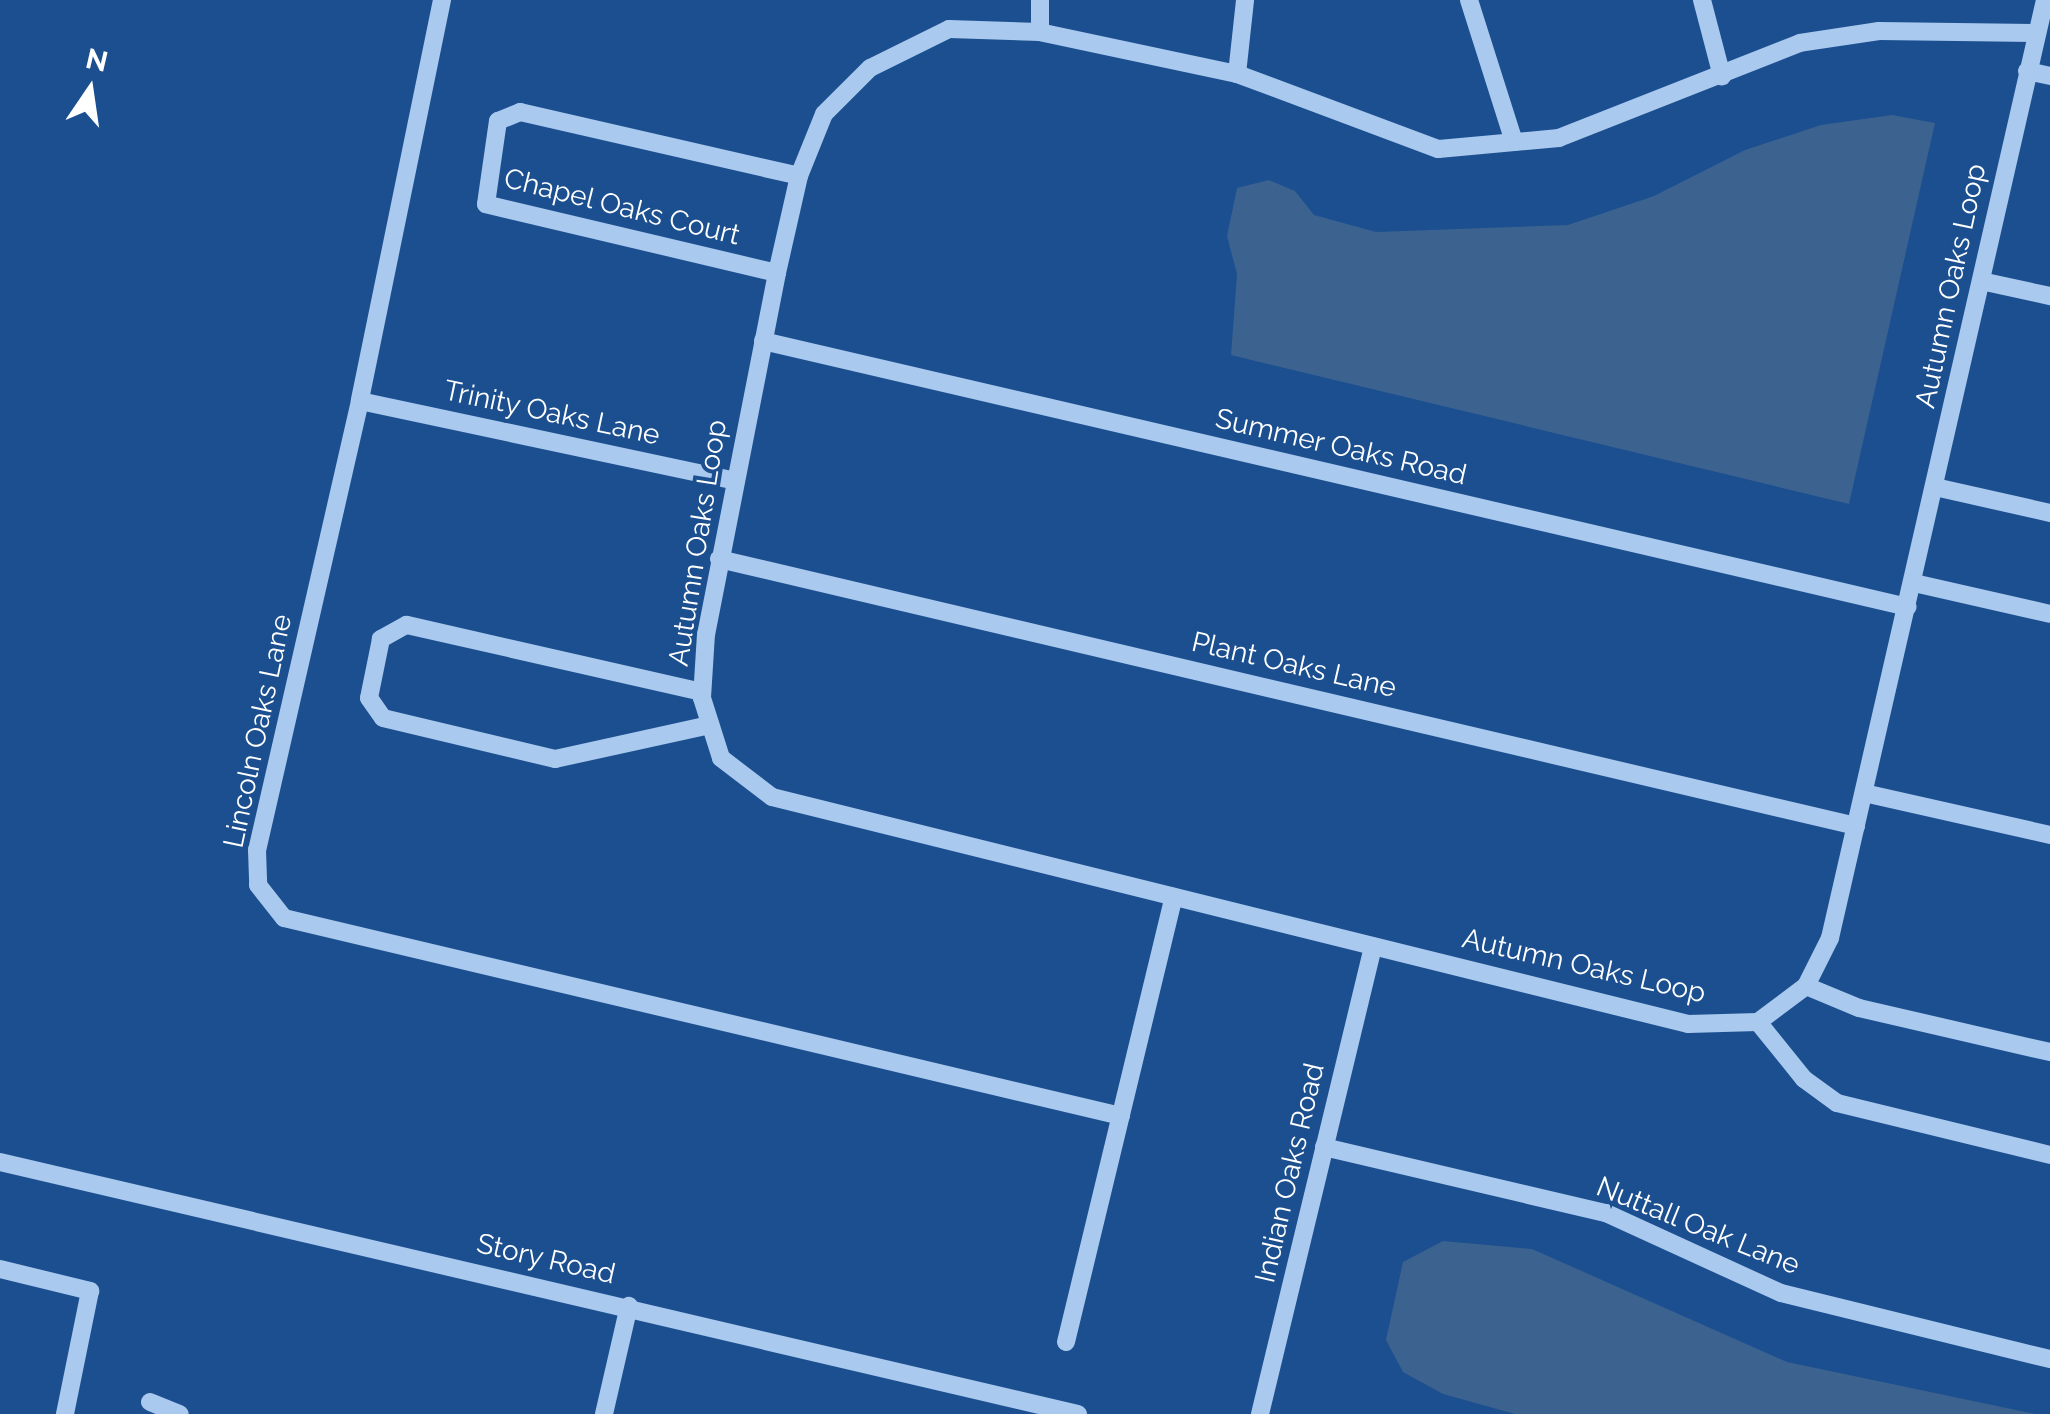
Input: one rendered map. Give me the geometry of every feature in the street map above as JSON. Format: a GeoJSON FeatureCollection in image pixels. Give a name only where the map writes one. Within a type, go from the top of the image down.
{"type":"FeatureCollection","features":[{"type":"Feature","properties":{"kind":"street","name":"Lincoln Oaks Lane"},"geometry":{"type":"LineString","coordinates":[[442,0],[360,401],[257,850],[258,885],[284,918],[1120,1116]]}},
{"type":"Feature","properties":{"kind":"street"},"geometry":{"type":"LineString","coordinates":[[1040,0],[1040,32]]}},
{"type":"Feature","properties":{"kind":"street"},"geometry":{"type":"LineString","coordinates":[[1237,74],[1245,0]]}},
{"type":"Feature","properties":{"kind":"street"},"geometry":{"type":"LineString","coordinates":[[1469,0],[1514,142]]}},
{"type":"Feature","properties":{"kind":"street"},"geometry":{"type":"LineString","coordinates":[[1702,0],[1722,76]]}},
{"type":"Feature","properties":{"kind":"street"},"geometry":{"type":"LineString","coordinates":[[2037,32],[2045,0]]}},
{"type":"Feature","properties":{"kind":"street","name":"Autumn Oaks Loop"},"geometry":{"type":"LineString","coordinates":[[949,29],[1040,32],[1237,74],[1438,149],[1559,138],[1800,42],[1879,31],[2037,32],[1830,938],[1806,986],[1758,1022],[1688,1024],[772,797],[721,758],[702,692],[719,559],[799,176],[824,114],[870,68],[949,29]]}},
{"type":"Feature","properties":{"kind":"street"},"geometry":{"type":"LineString","coordinates":[[2027,71],[2050,76]]}},
{"type":"Feature","properties":{"kind":"street","name":"Chapel Oaks Court"},"geometry":{"type":"LineString","coordinates":[[777,273],[486,204],[498,121],[520,112],[799,176]]}},
{"type":"Feature","properties":{"kind":"street"},"geometry":{"type":"LineString","coordinates":[[1982,281],[2050,296]]}},
{"type":"Feature","properties":{"kind":"street","name":"Summer Oaks Road"},"geometry":{"type":"LineString","coordinates":[[763,341],[1908,607]]}},
{"type":"Feature","properties":{"kind":"street","name":"Trinity Oaks Lane"},"geometry":{"type":"LineString","coordinates":[[360,401],[733,480]]}},
{"type":"Feature","properties":{"kind":"street"},"geometry":{"type":"LineString","coordinates":[[1935,487],[2050,512]]}},
{"type":"Feature","properties":{"kind":"street","name":"Plant Oaks Lane"},"geometry":{"type":"LineString","coordinates":[[719,559],[1856,826]]}},
{"type":"Feature","properties":{"kind":"street"},"geometry":{"type":"LineString","coordinates":[[1914,583],[2050,614]]}},
{"type":"Feature","properties":{"kind":"street"},"geometry":{"type":"LineString","coordinates":[[702,692],[406,626],[382,639],[369,698],[383,718],[555,759],[710,724]]}},
{"type":"Feature","properties":{"kind":"street"},"geometry":{"type":"LineString","coordinates":[[1864,793],[2050,835]]}},
{"type":"Feature","properties":{"kind":"street"},"geometry":{"type":"LineString","coordinates":[[1066,1342],[1174,897]]}},
{"type":"Feature","properties":{"kind":"street","name":"Indian Oaks Road"},"geometry":{"type":"LineString","coordinates":[[1260,1414],[1373,946]]}},
{"type":"Feature","properties":{"kind":"street"},"geometry":{"type":"LineString","coordinates":[[1806,986],[1860,1008],[2050,1052]]}},
{"type":"Feature","properties":{"kind":"street"},"geometry":{"type":"LineString","coordinates":[[1758,1022],[1804,1079],[1836,1103],[2050,1155]]}},
{"type":"Feature","properties":{"kind":"street","name":"Nuttall Oak Lane"},"geometry":{"type":"LineString","coordinates":[[1324,1147],[1606,1213],[1781,1293],[2050,1360]]}},
{"type":"Feature","properties":{"kind":"street","name":"Story Road"},"geometry":{"type":"LineString","coordinates":[[0,1162],[1078,1414]]}},
{"type":"Feature","properties":{"kind":"street"},"geometry":{"type":"LineString","coordinates":[[0,1269],[90,1290],[65,1414]]}},
{"type":"Feature","properties":{"kind":"street"},"geometry":{"type":"LineString","coordinates":[[604,1414],[628,1306]]}},
{"type":"Feature","properties":{"kind":"street"},"geometry":{"type":"LineString","coordinates":[[150,1402],[180,1414]]}},
{"type":"Feature","properties":{"kind":"water"},"geometry":{"type":"Polygon","coordinates":[[[1892,115],[1935,123],[1849,504],[1231,355],[1237,274],[1227,236],[1237,188],[1269,180],[1295,191],[1314,215],[1376,232],[1568,225],[1654,196],[1745,150],[1821,125],[1892,115]]]}},
{"type":"Feature","properties":{"kind":"water"},"geometry":{"type":"Polygon","coordinates":[[[1443,1241],[1532,1249],[1787,1362],[2035,1414],[1515,1414],[1443,1394],[1403,1372],[1386,1340],[1403,1262],[1443,1241]]]}}]}
